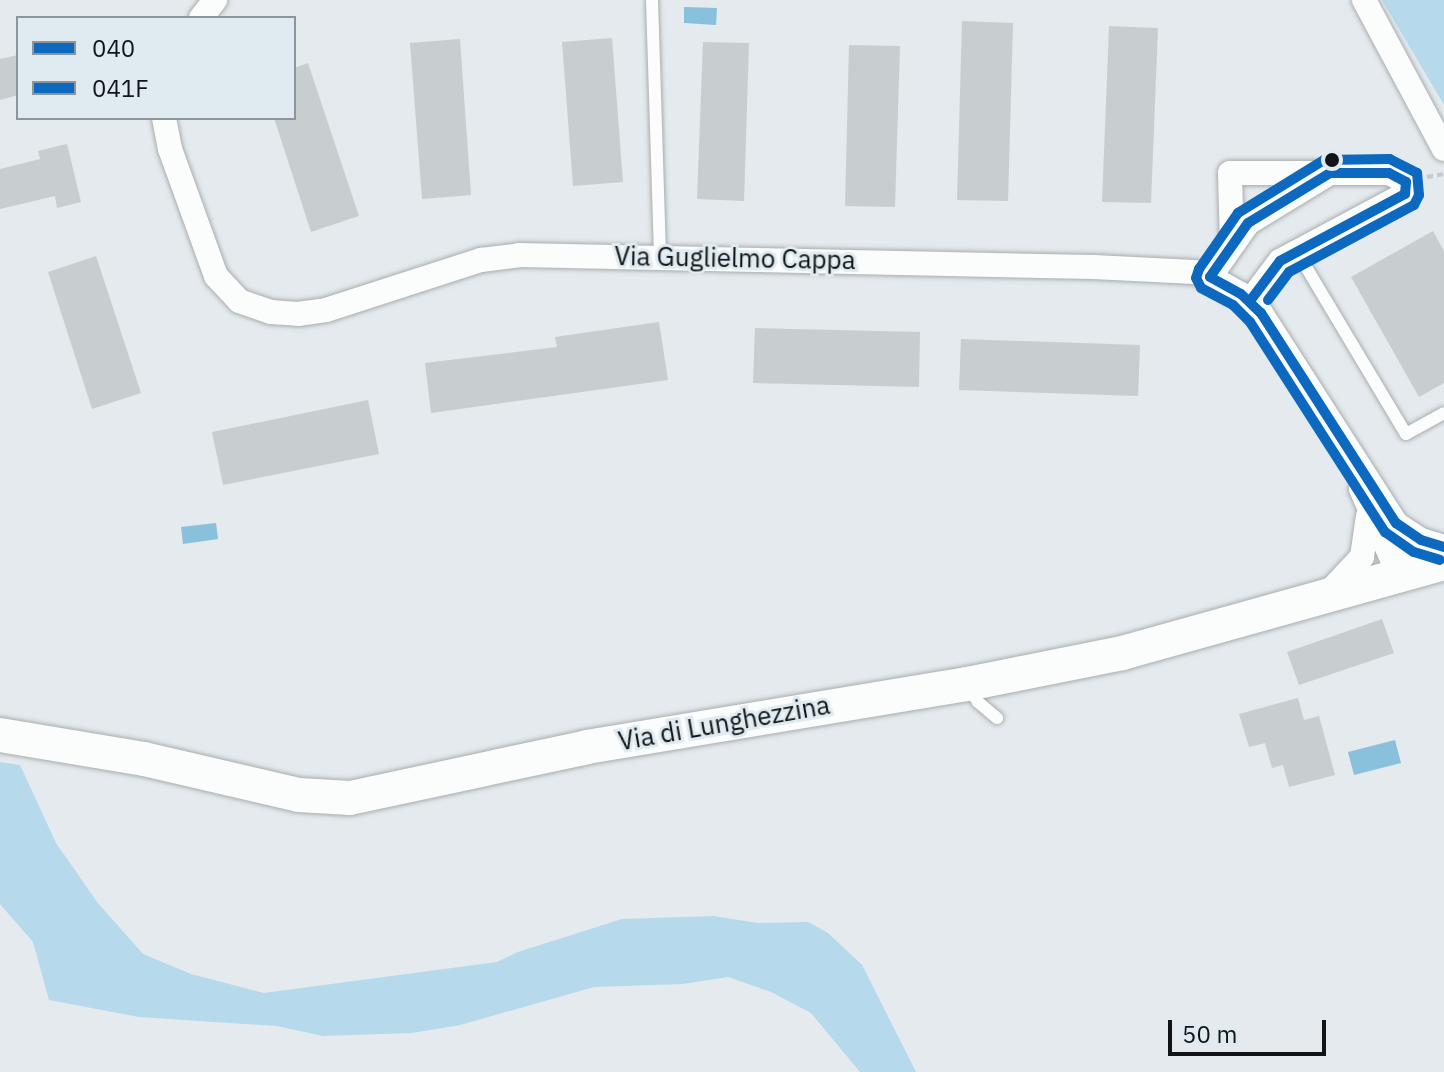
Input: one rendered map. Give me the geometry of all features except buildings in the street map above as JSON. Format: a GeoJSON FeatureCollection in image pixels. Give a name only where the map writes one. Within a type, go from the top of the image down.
{"type":"FeatureCollection","features":[{"type":"Feature","properties":{"kind":"street"},"geometry":{"type":"LineString","coordinates":[[203,16],[215,0]]}},
{"type":"Feature","properties":{"kind":"street"},"geometry":{"type":"LineString","coordinates":[[1364,0],[1444,149]]}},
{"type":"Feature","properties":{"kind":"street","name":"Via Guglielmo Cappa"},"geometry":{"type":"LineString","coordinates":[[164,120],[170,149],[216,276],[230,294],[261,310],[298,314],[326,310],[481,260],[507,257],[660,256],[1094,267],[1194,272],[1210,277],[1250,301],[1261,313],[1349,456],[1426,564]]}},
{"type":"Feature","properties":{"kind":"street"},"geometry":{"type":"LineString","coordinates":[[1232,245],[1230,173],[1389,173],[1406,182],[1405,194],[1280,261],[1250,301]]}},
{"type":"Feature","properties":{"kind":"street"},"geometry":{"type":"LineString","coordinates":[[1210,277],[1248,223],[1330,173]]}},
{"type":"Feature","properties":{"kind":"street","name":"Via Guglielmo Cappa"},"geometry":{"type":"LineString","coordinates":[[1323,597],[1348,576],[1362,557],[1369,529],[1368,510],[1349,456]]}},
{"type":"Feature","properties":{"kind":"street","name":"Via Guglielmo Cappa"},"geometry":{"type":"LineString","coordinates":[[1368,510],[1426,564]]}},
{"type":"Feature","properties":{"kind":"street","name":"Via di Lunghezzina"},"geometry":{"type":"LineString","coordinates":[[0,735],[172,765],[299,795],[342,798],[587,747],[967,684],[1183,639],[1426,564]]}},
{"type":"Feature","properties":{"kind":"lane"},"geometry":{"type":"LineString","coordinates":[[652,0],[660,256]]}},
{"type":"Feature","properties":{"kind":"lane"},"geometry":{"type":"LineString","coordinates":[[1297,252],[1406,434],[1444,413]]}},
{"type":"Feature","properties":{"kind":"lane"},"geometry":{"type":"LineString","coordinates":[[967,684],[978,702],[997,718]]}},
{"type":"Feature","properties":{"kind":"shaded area"},"geometry":{"type":"Polygon","coordinates":[[[1382,0],[1444,0],[1444,105],[1382,0]]]}},
{"type":"Feature","properties":{"kind":"shaded area"},"geometry":{"type":"Polygon","coordinates":[[[684,7],[717,8],[716,25],[684,23],[684,7]]]}},
{"type":"Feature","properties":{"kind":"shaded area"},"geometry":{"type":"Polygon","coordinates":[[[216,523],[218,539],[183,544],[181,527],[216,523]]]}},
{"type":"Feature","properties":{"kind":"shaded area"},"geometry":{"type":"Polygon","coordinates":[[[1395,740],[1401,763],[1354,775],[1348,752],[1395,740]]]}},
{"type":"Feature","properties":{"kind":"shaded area"},"geometry":{"type":"Polygon","coordinates":[[[0,762],[20,765],[56,843],[97,902],[143,954],[191,974],[264,993],[497,962],[518,952],[622,919],[713,916],[758,923],[808,922],[828,933],[862,965],[916,1072],[860,1072],[811,1013],[771,992],[728,977],[683,984],[594,987],[460,1025],[412,1033],[323,1036],[277,1026],[139,1017],[49,1000],[33,942],[0,904],[0,762]]]}},
{"type":"Feature","properties":{"kind":"transit line","name":"041F"},"geometry":{"type":"LineString","coordinates":[[1268,300],[1289,272],[1414,205],[1419,195],[1417,173],[1390,159],[1324,160],[1238,213],[1196,278],[1201,288],[1233,305],[1250,322],[1385,532],[1414,552],[1440,560]]}},
{"type":"Feature","properties":{"kind":"transit line","name":"040"},"geometry":{"type":"LineString","coordinates":[[1250,301],[1280,261],[1405,194],[1406,182],[1389,173],[1330,173],[1248,223],[1210,277],[1241,294],[1261,313],[1396,523],[1421,540],[1444,547]]}}]}
